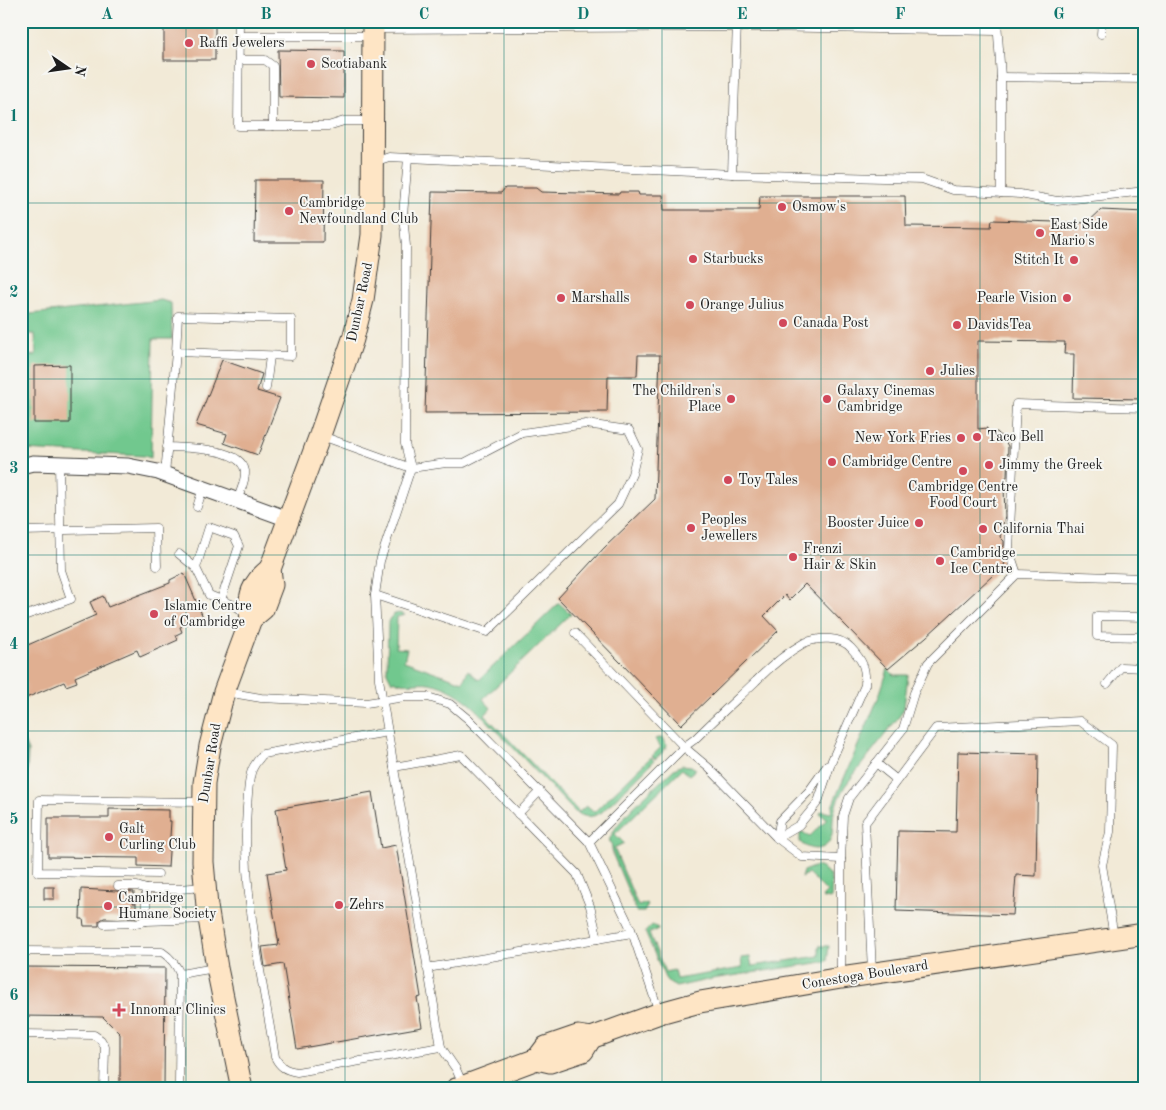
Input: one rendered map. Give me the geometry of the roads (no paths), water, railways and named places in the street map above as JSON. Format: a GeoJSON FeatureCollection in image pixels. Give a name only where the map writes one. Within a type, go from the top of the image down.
{"type":"FeatureCollection","features":[{"type":"Feature","properties":{"kind":"street","name":"Dunbar Road"},"geometry":{"type":"LineString","coordinates":[[242,1089],[218,968],[205,887],[203,862],[204,783],[210,746],[224,692],[251,619],[248,604],[258,579],[270,569],[320,435],[353,339],[363,300],[372,235],[373,29]]}},
{"type":"Feature","properties":{"kind":"street"},"geometry":{"type":"LineString","coordinates":[[21,466],[33,463],[128,466],[165,474],[288,519]]}},
{"type":"Feature","properties":{"kind":"street","name":"Conestoga Boulevard"},"geometry":{"type":"LineString","coordinates":[[462,1088],[537,1059],[546,1048],[578,1036],[591,1038],[660,1013],[700,1002],[872,973],[1145,934]]}},
{"type":"Feature","properties":{"kind":"lane"},"geometry":{"type":"LineString","coordinates":[[239,21],[238,126],[328,126],[344,120],[373,121]]}},
{"type":"Feature","properties":{"kind":"lane"},"geometry":{"type":"LineString","coordinates":[[997,21],[1001,77],[1001,193]]}},
{"type":"Feature","properties":{"kind":"lane"},"geometry":{"type":"LineString","coordinates":[[1102,21],[1102,34]]}},
{"type":"Feature","properties":{"kind":"lane"},"geometry":{"type":"LineString","coordinates":[[239,36],[373,29],[737,24],[860,25],[997,31]]}},
{"type":"Feature","properties":{"kind":"lane"},"geometry":{"type":"LineString","coordinates":[[732,174],[737,24]]}},
{"type":"Feature","properties":{"kind":"lane"},"geometry":{"type":"LineString","coordinates":[[239,60],[264,60],[273,66],[273,126]]}},
{"type":"Feature","properties":{"kind":"lane"},"geometry":{"type":"LineString","coordinates":[[1001,77],[1145,79]]}},
{"type":"Feature","properties":{"kind":"lane"},"geometry":{"type":"LineString","coordinates":[[372,162],[389,157],[732,174],[922,179],[953,190],[1020,194],[1057,201],[1145,191]]}},
{"type":"Feature","properties":{"kind":"lane"},"geometry":{"type":"LineString","coordinates":[[408,158],[403,215],[406,246],[405,444],[411,468],[380,561],[375,595],[379,679],[441,1047],[456,1069],[462,1088]]}},
{"type":"Feature","properties":{"kind":"lane"},"geometry":{"type":"LineString","coordinates":[[165,474],[178,316],[291,319],[291,356],[176,352]]}},
{"type":"Feature","properties":{"kind":"lane"},"geometry":{"type":"LineString","coordinates":[[266,388],[270,356]]}},
{"type":"Feature","properties":{"kind":"lane"},"geometry":{"type":"LineString","coordinates":[[1017,574],[1010,550],[1016,404],[1145,408]]}},
{"type":"Feature","properties":{"kind":"lane"},"geometry":{"type":"LineString","coordinates":[[320,435],[411,468],[446,463],[464,463],[522,433],[586,424],[629,430],[638,449],[632,474],[618,504],[487,632],[375,595]]}},
{"type":"Feature","properties":{"kind":"lane"},"geometry":{"type":"LineString","coordinates":[[167,447],[201,449],[236,458],[243,464],[245,472],[237,500]]}},
{"type":"Feature","properties":{"kind":"lane"},"geometry":{"type":"LineString","coordinates":[[21,617],[72,600],[61,570],[59,464]]}},
{"type":"Feature","properties":{"kind":"lane"},"geometry":{"type":"LineString","coordinates":[[197,507],[203,488]]}},
{"type":"Feature","properties":{"kind":"lane"},"geometry":{"type":"LineString","coordinates":[[196,568],[209,527],[234,536],[239,546],[221,600]]}},
{"type":"Feature","properties":{"kind":"lane"},"geometry":{"type":"LineString","coordinates":[[21,531],[156,528],[157,566]]}},
{"type":"Feature","properties":{"kind":"lane"},"geometry":{"type":"LineString","coordinates":[[179,554],[196,568],[209,595],[236,606],[251,619]]}},
{"type":"Feature","properties":{"kind":"lane"},"geometry":{"type":"LineString","coordinates":[[841,978],[839,963],[843,816],[849,798],[903,729],[914,693],[928,663],[1017,574],[1145,578]]}},
{"type":"Feature","properties":{"kind":"lane"},"geometry":{"type":"LineString","coordinates":[[1097,616],[1145,617],[1143,637],[1097,636],[1097,616]]}},
{"type":"Feature","properties":{"kind":"lane"},"geometry":{"type":"LineString","coordinates":[[575,633],[684,747],[708,768],[777,838],[802,858],[841,859]]}},
{"type":"Feature","properties":{"kind":"lane"},"geometry":{"type":"LineString","coordinates":[[589,842],[684,747],[695,739],[778,660],[806,642],[823,639],[838,640],[848,645],[863,662],[866,674],[865,685],[832,760],[818,802],[799,825],[777,838]]}},
{"type":"Feature","properties":{"kind":"lane"},"geometry":{"type":"LineString","coordinates":[[1107,684],[1121,667],[1145,668]]}},
{"type":"Feature","properties":{"kind":"lane"},"geometry":{"type":"LineString","coordinates":[[224,692],[261,698],[366,704],[405,697],[428,697],[450,704],[468,719],[589,842],[632,933],[660,1013]]}},
{"type":"Feature","properties":{"kind":"lane"},"geometry":{"type":"LineString","coordinates":[[872,973],[865,823],[936,728],[1080,721],[1112,745],[1110,832],[1102,865],[1114,938]]}},
{"type":"Feature","properties":{"kind":"lane"},"geometry":{"type":"LineString","coordinates":[[388,732],[263,754],[255,762],[251,773],[246,825],[246,866],[250,907],[274,1047],[279,1065],[287,1071],[297,1072],[441,1047]]}},
{"type":"Feature","properties":{"kind":"lane"},"geometry":{"type":"LineString","coordinates":[[394,767],[461,755],[577,874],[590,906],[598,939]]}},
{"type":"Feature","properties":{"kind":"lane"},"geometry":{"type":"LineString","coordinates":[[777,838],[780,821],[808,791],[832,760]]}},
{"type":"Feature","properties":{"kind":"lane"},"geometry":{"type":"LineString","coordinates":[[876,763],[897,780]]}},
{"type":"Feature","properties":{"kind":"lane"},"geometry":{"type":"LineString","coordinates":[[518,814],[540,791]]}},
{"type":"Feature","properties":{"kind":"lane"},"geometry":{"type":"LineString","coordinates":[[158,874],[38,872],[39,800],[203,802]]}},
{"type":"Feature","properties":{"kind":"lane"},"geometry":{"type":"LineString","coordinates":[[118,886],[137,886],[146,890],[205,887]]}},
{"type":"Feature","properties":{"kind":"lane"},"geometry":{"type":"LineString","coordinates":[[146,890],[146,921]]}},
{"type":"Feature","properties":{"kind":"lane"},"geometry":{"type":"LineString","coordinates":[[104,924],[183,921],[209,918]]}},
{"type":"Feature","properties":{"kind":"lane"},"geometry":{"type":"LineString","coordinates":[[427,968],[632,933]]}},
{"type":"Feature","properties":{"kind":"lane"},"geometry":{"type":"LineString","coordinates":[[21,951],[162,952],[170,957],[180,974],[179,1085],[177,1089]]}},
{"type":"Feature","properties":{"kind":"lane"},"geometry":{"type":"LineString","coordinates":[[180,974],[218,968]]}},
{"type":"Feature","properties":{"kind":"lane"},"geometry":{"type":"LineString","coordinates":[[21,1034],[94,1035],[101,1040],[105,1047],[104,1089]]}},
{"type":"Feature","properties":{"kind":"place","name":"Raffi Jewelers"},"geometry":{"type":"Point","coordinates":[189,43]}},
{"type":"Feature","properties":{"kind":"place","name":"Scotiabank"},"geometry":{"type":"Point","coordinates":[311,64]}},
{"type":"Feature","properties":{"kind":"place","name":"Osmow's"},"geometry":{"type":"Point","coordinates":[782,207]}},
{"type":"Feature","properties":{"kind":"place","name":"Cambridge Newfoundland Club"},"geometry":{"type":"Point","coordinates":[289,211]}},
{"type":"Feature","properties":{"kind":"place","name":"East Side Mario's"},"geometry":{"type":"Point","coordinates":[1040,233]}},
{"type":"Feature","properties":{"kind":"place","name":"Starbucks"},"geometry":{"type":"Point","coordinates":[693,259]}},
{"type":"Feature","properties":{"kind":"place","name":"Stitch It"},"geometry":{"type":"Point","coordinates":[1074,260]}},
{"type":"Feature","properties":{"kind":"place","name":"Marshalls"},"geometry":{"type":"Point","coordinates":[561,298]}},
{"type":"Feature","properties":{"kind":"place","name":"Pearle Vision"},"geometry":{"type":"Point","coordinates":[1067,298]}},
{"type":"Feature","properties":{"kind":"place","name":"Orange Julius"},"geometry":{"type":"Point","coordinates":[690,305]}},
{"type":"Feature","properties":{"kind":"place","name":"Canada Post"},"geometry":{"type":"Point","coordinates":[783,323]}},
{"type":"Feature","properties":{"kind":"place","name":"DavidsTea"},"geometry":{"type":"Point","coordinates":[957,325]}},
{"type":"Feature","properties":{"kind":"place","name":"Julies"},"geometry":{"type":"Point","coordinates":[930,371]}},
{"type":"Feature","properties":{"kind":"place","name":"The Children's Place"},"geometry":{"type":"Point","coordinates":[731,399]}},
{"type":"Feature","properties":{"kind":"place","name":"Galaxy Cinemas Cambridge"},"geometry":{"type":"Point","coordinates":[827,399]}},
{"type":"Feature","properties":{"kind":"place","name":"Taco Bell"},"geometry":{"type":"Point","coordinates":[977,437]}},
{"type":"Feature","properties":{"kind":"place","name":"New York Fries"},"geometry":{"type":"Point","coordinates":[961,438]}},
{"type":"Feature","properties":{"kind":"place","name":"Cambridge Centre"},"geometry":{"type":"Point","coordinates":[832,462]}},
{"type":"Feature","properties":{"kind":"place","name":"Jimmy the Greek"},"geometry":{"type":"Point","coordinates":[989,465]}},
{"type":"Feature","properties":{"kind":"place","name":"Cambridge Centre Food Court"},"geometry":{"type":"Point","coordinates":[963,471]}},
{"type":"Feature","properties":{"kind":"place","name":"Toy Tales"},"geometry":{"type":"Point","coordinates":[728,480]}},
{"type":"Feature","properties":{"kind":"place","name":"Booster Juice"},"geometry":{"type":"Point","coordinates":[919,523]}},
{"type":"Feature","properties":{"kind":"place","name":"Peoples Jewellers"},"geometry":{"type":"Point","coordinates":[691,528]}},
{"type":"Feature","properties":{"kind":"place","name":"California Thai"},"geometry":{"type":"Point","coordinates":[983,529]}},
{"type":"Feature","properties":{"kind":"place","name":"Frenzi Hair & Skin"},"geometry":{"type":"Point","coordinates":[793,557]}},
{"type":"Feature","properties":{"kind":"place","name":"Cambridge Ice Centre"},"geometry":{"type":"Point","coordinates":[940,561]}},
{"type":"Feature","properties":{"kind":"place","name":"Islamic Centre of Cambridge"},"geometry":{"type":"Point","coordinates":[154,614]}},
{"type":"Feature","properties":{"kind":"place","name":"Galt Curling Club"},"geometry":{"type":"Point","coordinates":[109,837]}},
{"type":"Feature","properties":{"kind":"place","name":"Zehrs"},"geometry":{"type":"Point","coordinates":[339,905]}},
{"type":"Feature","properties":{"kind":"place","name":"Cambridge Humane Society"},"geometry":{"type":"Point","coordinates":[108,906]}},
{"type":"Feature","properties":{"kind":"place","name":"Innomar Clinics"},"geometry":{"type":"Point","coordinates":[119,1010]}}]}
